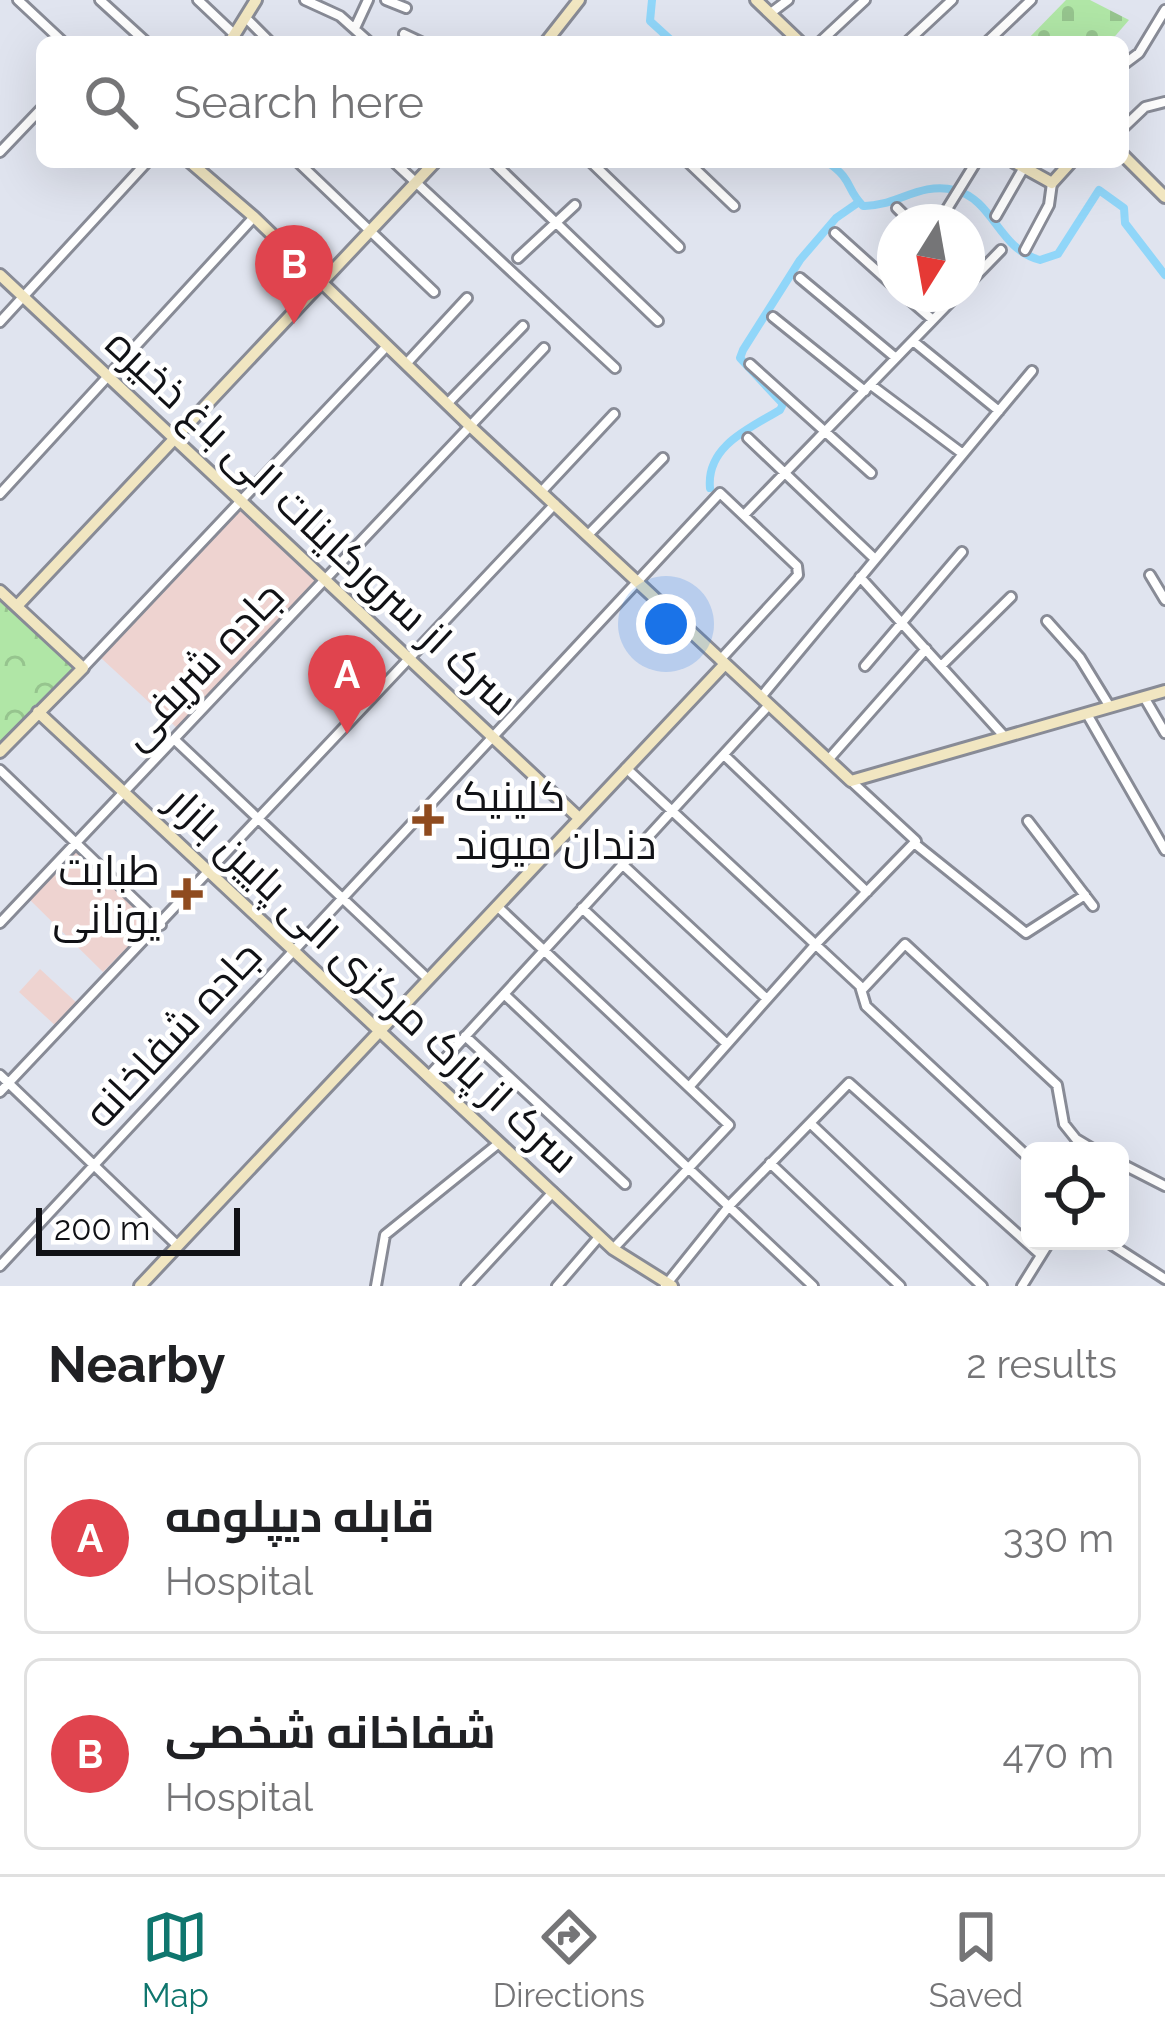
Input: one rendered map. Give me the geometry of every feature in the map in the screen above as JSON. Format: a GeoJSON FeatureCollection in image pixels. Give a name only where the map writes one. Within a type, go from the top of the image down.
{"type":"FeatureCollection","features":[{"type":"Feature","properties":{"kind":"street"},"geometry":{"type":"LineString","coordinates":[[19,0],[57,36]]}},
{"type":"Feature","properties":{"kind":"street"},"geometry":{"type":"LineString","coordinates":[[100,0],[139,36]]}},
{"type":"Feature","properties":{"kind":"street"},"geometry":{"type":"LineString","coordinates":[[198,0],[231,36]]}},
{"type":"Feature","properties":{"kind":"street"},"geometry":{"type":"LineString","coordinates":[[234,36],[256,0]]}},
{"type":"Feature","properties":{"kind":"street"},"geometry":{"type":"LineString","coordinates":[[305,0],[340,16],[363,36]]}},
{"type":"Feature","properties":{"kind":"street"},"geometry":{"type":"LineString","coordinates":[[355,28],[368,0]]}},
{"type":"Feature","properties":{"kind":"street"},"geometry":{"type":"LineString","coordinates":[[386,0],[406,8]]}},
{"type":"Feature","properties":{"kind":"street"},"geometry":{"type":"LineString","coordinates":[[555,36],[579,0]]}},
{"type":"Feature","properties":{"kind":"street"},"geometry":{"type":"LineString","coordinates":[[756,0],[794,36]]}},
{"type":"Feature","properties":{"kind":"street"},"geometry":{"type":"LineString","coordinates":[[772,12],[788,0]]}},
{"type":"Feature","properties":{"kind":"street"},"geometry":{"type":"LineString","coordinates":[[826,36],[865,0]]}},
{"type":"Feature","properties":{"kind":"street"},"geometry":{"type":"LineString","coordinates":[[913,36],[952,0]]}},
{"type":"Feature","properties":{"kind":"street"},"geometry":{"type":"LineString","coordinates":[[993,36],[1031,0]]}},
{"type":"Feature","properties":{"kind":"street"},"geometry":{"type":"LineString","coordinates":[[1129,60],[1139,53],[1165,10]]}},
{"type":"Feature","properties":{"kind":"street"},"geometry":{"type":"LineString","coordinates":[[245,18],[264,36]]}},
{"type":"Feature","properties":{"kind":"street"},"geometry":{"type":"LineString","coordinates":[[404,34],[408,36]]}},
{"type":"Feature","properties":{"kind":"street"},"geometry":{"type":"LineString","coordinates":[[1129,122],[1145,107],[1165,102]]}},
{"type":"Feature","properties":{"kind":"street"},"geometry":{"type":"LineString","coordinates":[[0,152],[36,114]]}},
{"type":"Feature","properties":{"kind":"street"},"geometry":{"type":"LineString","coordinates":[[1129,161],[1165,197]]}},
{"type":"Feature","properties":{"kind":"street"},"geometry":{"type":"LineString","coordinates":[[0,322],[142,168]]}},
{"type":"Feature","properties":{"kind":"street"},"geometry":{"type":"LineString","coordinates":[[197,168],[914,843],[1026,933],[1084,895]]}},
{"type":"Feature","properties":{"kind":"street"},"geometry":{"type":"LineString","coordinates":[[304,168],[434,292]]}},
{"type":"Feature","properties":{"kind":"street"},"geometry":{"type":"LineString","coordinates":[[400,168],[615,368]]}},
{"type":"Feature","properties":{"kind":"street"},"geometry":{"type":"LineString","coordinates":[[17,606],[429,168]]}},
{"type":"Feature","properties":{"kind":"street"},"geometry":{"type":"LineString","coordinates":[[499,168],[658,321]]}},
{"type":"Feature","properties":{"kind":"street"},"geometry":{"type":"LineString","coordinates":[[597,168],[679,247]]}},
{"type":"Feature","properties":{"kind":"street"},"geometry":{"type":"LineString","coordinates":[[694,168],[734,206]]}},
{"type":"Feature","properties":{"kind":"street"},"geometry":{"type":"LineString","coordinates":[[950,204],[972,168]]}},
{"type":"Feature","properties":{"kind":"street"},"geometry":{"type":"LineString","coordinates":[[995,216],[1019,168]]}},
{"type":"Feature","properties":{"kind":"street"},"geometry":{"type":"LineString","coordinates":[[1030,168],[1052,183]]}},
{"type":"Feature","properties":{"kind":"street"},"geometry":{"type":"LineString","coordinates":[[1025,250],[1049,206],[1052,183],[1066,168]]}},
{"type":"Feature","properties":{"kind":"street"},"geometry":{"type":"LineString","coordinates":[[518,258],[575,205]]}},
{"type":"Feature","properties":{"kind":"street"},"geometry":{"type":"LineString","coordinates":[[0,494],[254,217]]}},
{"type":"Feature","properties":{"kind":"street"},"geometry":{"type":"LineString","coordinates":[[835,233],[877,270]]}},
{"type":"Feature","properties":{"kind":"street"},"geometry":{"type":"LineString","coordinates":[[985,264],[1000,250]]}},
{"type":"Feature","properties":{"kind":"street","name":"سرک از سرورکاینات الی باغ ذخیره"},"geometry":{"type":"LineString","coordinates":[[0,275],[579,818]]}},
{"type":"Feature","properties":{"kind":"street"},"geometry":{"type":"LineString","coordinates":[[800,278],[896,358]]}},
{"type":"Feature","properties":{"kind":"street"},"geometry":{"type":"LineString","coordinates":[[406,364],[467,298]]}},
{"type":"Feature","properties":{"kind":"street"},"geometry":{"type":"LineString","coordinates":[[923,312],[932,320]]}},
{"type":"Feature","properties":{"kind":"street"},"geometry":{"type":"LineString","coordinates":[[140,1286],[626,768],[799,575],[797,566],[744,514],[940,312]]}},
{"type":"Feature","properties":{"kind":"street"},"geometry":{"type":"LineString","coordinates":[[772,317],[963,454]]}},
{"type":"Feature","properties":{"kind":"street"},"geometry":{"type":"LineString","coordinates":[[447,404],[523,326]]}},
{"type":"Feature","properties":{"kind":"street"},"geometry":{"type":"LineString","coordinates":[[913,341],[999,411]]}},
{"type":"Feature","properties":{"kind":"street"},"geometry":{"type":"LineString","coordinates":[[0,752],[387,346]]}},
{"type":"Feature","properties":{"kind":"street","name":"جاده شریفی"},"geometry":{"type":"LineString","coordinates":[[0,923],[544,348]]}},
{"type":"Feature","properties":{"kind":"street"},"geometry":{"type":"LineString","coordinates":[[750,364],[871,473]]}},
{"type":"Feature","properties":{"kind":"street"},"geometry":{"type":"LineString","coordinates":[[428,1077],[724,755],[860,577],[1032,371]]}},
{"type":"Feature","properties":{"kind":"street"},"geometry":{"type":"LineString","coordinates":[[542,491],[614,414]]}},
{"type":"Feature","properties":{"kind":"street"},"geometry":{"type":"LineString","coordinates":[[748,438],[875,559]]}},
{"type":"Feature","properties":{"kind":"street"},"geometry":{"type":"LineString","coordinates":[[588,535],[663,458]]}},
{"type":"Feature","properties":{"kind":"street","name":"جاده شفاخانه"},"geometry":{"type":"LineString","coordinates":[[0,1266],[718,494],[744,514]]}},
{"type":"Feature","properties":{"kind":"street"},"geometry":{"type":"LineString","coordinates":[[0,1092],[555,504]]}},
{"type":"Feature","properties":{"kind":"street"},"geometry":{"type":"LineString","coordinates":[[865,666],[962,552]]}},
{"type":"Feature","properties":{"kind":"street"},"geometry":{"type":"LineString","coordinates":[[1150,574],[1165,600]]}},
{"type":"Feature","properties":{"kind":"street"},"geometry":{"type":"LineString","coordinates":[[860,577],[1005,737]]}},
{"type":"Feature","properties":{"kind":"street"},"geometry":{"type":"LineString","coordinates":[[0,591],[83,668]]}},
{"type":"Feature","properties":{"kind":"street"},"geometry":{"type":"LineString","coordinates":[[941,666],[1011,596]]}},
{"type":"Feature","properties":{"kind":"street"},"geometry":{"type":"LineString","coordinates":[[1047,621],[1080,658],[1110,707]]}},
{"type":"Feature","properties":{"kind":"street"},"geometry":{"type":"LineString","coordinates":[[828,760],[926,649]]}},
{"type":"Feature","properties":{"kind":"street"},"geometry":{"type":"LineString","coordinates":[[851,781],[1165,691]]}},
{"type":"Feature","properties":{"kind":"street"},"geometry":{"type":"LineString","coordinates":[[1144,698],[1165,733]]}},
{"type":"Feature","properties":{"kind":"street","name":"سرک از پارک مرکزی الی پایین بازار"},"geometry":{"type":"LineString","coordinates":[[38,712],[613,1249],[668,1285]]}},
{"type":"Feature","properties":{"kind":"street"},"geometry":{"type":"LineString","coordinates":[[1087,714],[1165,850]]}},
{"type":"Feature","properties":{"kind":"street"},"geometry":{"type":"LineString","coordinates":[[175,740],[428,979]]}},
{"type":"Feature","properties":{"kind":"street"},"geometry":{"type":"LineString","coordinates":[[724,755],[867,892]]}},
{"type":"Feature","properties":{"kind":"street"},"geometry":{"type":"LineString","coordinates":[[626,768],[816,944],[861,991],[866,1006],[1021,1152]]}},
{"type":"Feature","properties":{"kind":"street"},"geometry":{"type":"LineString","coordinates":[[0,770],[161,925]]}},
{"type":"Feature","properties":{"kind":"street"},"geometry":{"type":"LineString","coordinates":[[1028,820],[1093,906]]}},
{"type":"Feature","properties":{"kind":"street"},"geometry":{"type":"LineString","coordinates":[[689,1087],[914,843]]}},
{"type":"Feature","properties":{"kind":"street"},"geometry":{"type":"LineString","coordinates":[[622,864],[767,1000]]}},
{"type":"Feature","properties":{"kind":"street"},"geometry":{"type":"LineString","coordinates":[[497,906],[729,1125],[613,1249]]}},
{"type":"Feature","properties":{"kind":"street"},"geometry":{"type":"LineString","coordinates":[[582,908],[727,1044]]}},
{"type":"Feature","properties":{"kind":"street"},"geometry":{"type":"LineString","coordinates":[[861,991],[905,944],[1057,1085],[1064,1124],[1081,1142]]}},
{"type":"Feature","properties":{"kind":"street"},"geometry":{"type":"LineString","coordinates":[[504,994],[813,1286]]}},
{"type":"Feature","properties":{"kind":"street"},"geometry":{"type":"LineString","coordinates":[[465,1036],[625,1184]]}},
{"type":"Feature","properties":{"kind":"street"},"geometry":{"type":"LineString","coordinates":[[0,1076],[178,1246]]}},
{"type":"Feature","properties":{"kind":"street"},"geometry":{"type":"LineString","coordinates":[[668,1285],[730,1205],[849,1083],[1041,1255]]}},
{"type":"Feature","properties":{"kind":"street"},"geometry":{"type":"LineString","coordinates":[[810,1123],[982,1286]]}},
{"type":"Feature","properties":{"kind":"street"},"geometry":{"type":"LineString","coordinates":[[376,1286],[385,1235],[499,1143]]}},
{"type":"Feature","properties":{"kind":"street"},"geometry":{"type":"LineString","coordinates":[[770,1163],[900,1286]]}},
{"type":"Feature","properties":{"kind":"street"},"geometry":{"type":"LineString","coordinates":[[1129,1168],[1165,1186]]}},
{"type":"Feature","properties":{"kind":"street"},"geometry":{"type":"LineString","coordinates":[[466,1286],[553,1192]]}},
{"type":"Feature","properties":{"kind":"street"},"geometry":{"type":"LineString","coordinates":[[557,1286],[600,1236]]}},
{"type":"Feature","properties":{"kind":"street"},"geometry":{"type":"LineString","coordinates":[[1036,1286],[1024,1283],[1044,1250]]}},
{"type":"Feature","properties":{"kind":"street"},"geometry":{"type":"LineString","coordinates":[[1120,1250],[1165,1279]]}},
{"type":"Feature","properties":{"kind":"shaded area"},"geometry":{"type":"Polygon","coordinates":[[[241,509],[316,580],[177,728],[101,658],[241,509]]]}},
{"type":"Feature","properties":{"kind":"shaded area"},"geometry":{"type":"Polygon","coordinates":[[[78,850],[152,922],[103,972],[29,899],[78,850]]]}},
{"type":"Feature","properties":{"kind":"shaded area"},"geometry":{"type":"Polygon","coordinates":[[[40,969],[79,1005],[58,1028],[19,992],[40,969]]]}},
{"type":"Feature","properties":{"kind":"green space"},"geometry":{"type":"Polygon","coordinates":[[[1066,0],[1090,0],[1129,20],[1115,36],[1031,36],[1066,0]]]}},
{"type":"Feature","properties":{"kind":"green space"},"geometry":{"type":"Polygon","coordinates":[[[0,593],[77,666],[0,746],[0,593]]]}},
{"type":"Feature","properties":{"kind":"waterway"},"geometry":{"type":"LineString","coordinates":[[652,0],[650,21],[666,36]]}},
{"type":"Feature","properties":{"kind":"waterway"},"geometry":{"type":"LineString","coordinates":[[834,168],[863,206],[930,189],[968,195],[1014,246],[1040,260],[1058,254],[1099,190],[1124,208],[1125,223],[1165,275]]}},
{"type":"Feature","properties":{"kind":"waterway"},"geometry":{"type":"LineString","coordinates":[[710,488],[722,450],[783,404],[740,358],[743,350],[800,260],[836,218],[859,202]]}},
{"type":"Feature","properties":{"kind":"place","name":"شفاخانه شخصی"},"geometry":{"type":"Point","coordinates":[294,324]}},
{"type":"Feature","properties":{"kind":"place","name":"قابله دیپلومه"},"geometry":{"type":"Point","coordinates":[347,734]}},
{"type":"Feature","properties":{"kind":"place","name":"کلینیک دندان میوند"},"geometry":{"type":"Point","coordinates":[428,820]}},
{"type":"Feature","properties":{"kind":"place","name":"طبابت یونانی"},"geometry":{"type":"Point","coordinates":[187,894]}}]}
